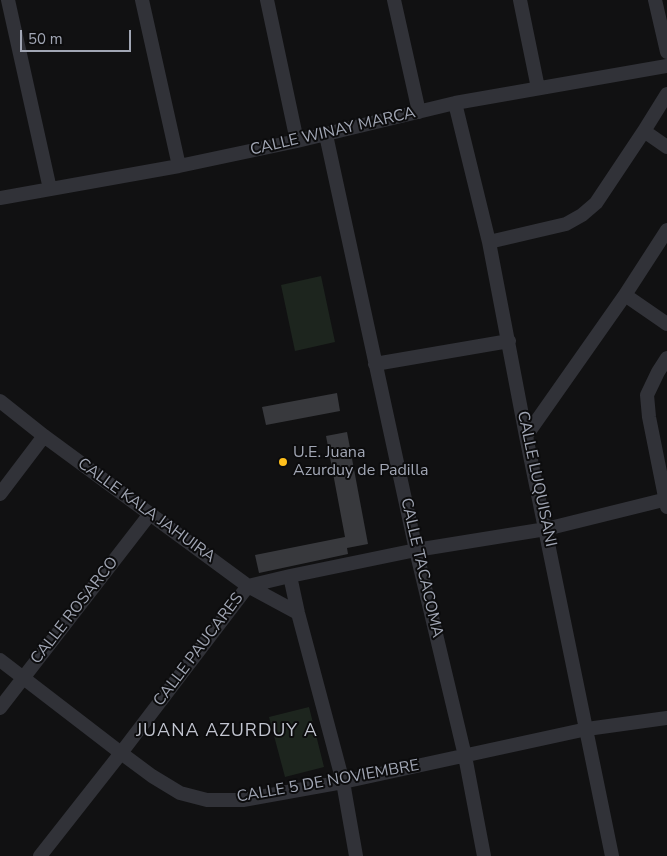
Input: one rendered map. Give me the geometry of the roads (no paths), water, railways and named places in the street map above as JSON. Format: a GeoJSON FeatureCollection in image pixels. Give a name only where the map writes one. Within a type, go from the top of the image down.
{"type":"FeatureCollection","features":[{"type":"Feature","properties":{"kind":"street"},"geometry":{"type":"LineString","coordinates":[[8,0],[50,189]]}},
{"type":"Feature","properties":{"kind":"street"},"geometry":{"type":"LineString","coordinates":[[142,0],[179,166]]}},
{"type":"Feature","properties":{"kind":"street"},"geometry":{"type":"LineString","coordinates":[[267,0],[297,141]]}},
{"type":"Feature","properties":{"kind":"street"},"geometry":{"type":"LineString","coordinates":[[394,0],[419,112]]}},
{"type":"Feature","properties":{"kind":"street"},"geometry":{"type":"LineString","coordinates":[[520,0],[538,88]]}},
{"type":"Feature","properties":{"kind":"street"},"geometry":{"type":"LineString","coordinates":[[654,0],[667,52]]}},
{"type":"Feature","properties":{"kind":"street","name":"CALLE WINAY MARCA"},"geometry":{"type":"LineString","coordinates":[[0,198],[179,166],[297,141],[455,103],[667,66]]}},
{"type":"Feature","properties":{"kind":"street"},"geometry":{"type":"LineString","coordinates":[[489,242],[566,224],[582,215],[596,203],[667,94]]}},
{"type":"Feature","properties":{"kind":"street","name":"CALLE LUQUISANI"},"geometry":{"type":"LineString","coordinates":[[455,103],[489,242],[526,436],[612,856]]}},
{"type":"Feature","properties":{"kind":"street"},"geometry":{"type":"LineString","coordinates":[[644,131],[667,147]]}},
{"type":"Feature","properties":{"kind":"street","name":"CALLE TACACOMA"},"geometry":{"type":"LineString","coordinates":[[326,134],[416,550],[465,756],[484,856]]}},
{"type":"Feature","properties":{"kind":"street"},"geometry":{"type":"LineString","coordinates":[[526,436],[625,295],[667,230]]}},
{"type":"Feature","properties":{"kind":"street"},"geometry":{"type":"LineString","coordinates":[[625,295],[667,324]]}},
{"type":"Feature","properties":{"kind":"street"},"geometry":{"type":"LineString","coordinates":[[375,364],[509,341]]}},
{"type":"Feature","properties":{"kind":"street"},"geometry":{"type":"LineString","coordinates":[[248,586],[416,550],[546,529],[666,502],[649,417],[647,395],[667,358]]}},
{"type":"Feature","properties":{"kind":"street","name":"CALLE KALA JAHUIRA"},"geometry":{"type":"LineString","coordinates":[[0,401],[44,436],[248,586],[298,613]]}},
{"type":"Feature","properties":{"kind":"street"},"geometry":{"type":"LineString","coordinates":[[0,494],[44,436]]}},
{"type":"Feature","properties":{"kind":"street","name":"CALLE ROSARCO"},"geometry":{"type":"LineString","coordinates":[[0,708],[150,514]]}},
{"type":"Feature","properties":{"kind":"street"},"geometry":{"type":"LineString","coordinates":[[290,576],[343,782],[356,856]]}},
{"type":"Feature","properties":{"kind":"street","name":"CALLE PAUCARES"},"geometry":{"type":"LineString","coordinates":[[45,854],[248,586]]}},
{"type":"Feature","properties":{"kind":"street","name":"CALLE 5 DE NOVIEMBRE"},"geometry":{"type":"LineString","coordinates":[[0,660],[152,776],[180,793],[207,800],[243,800],[343,782],[587,729],[667,718]]}},
{"type":"Feature","properties":{"kind":"place","name":"U.E. Juana Azurduy de Padilla"},"geometry":{"type":"Point","coordinates":[283,462]}},
{"type":"Feature","properties":{"kind":"district","name":"JUANA AZURDUY A"},"geometry":{"type":"Point","coordinates":[227,732]}}]}
